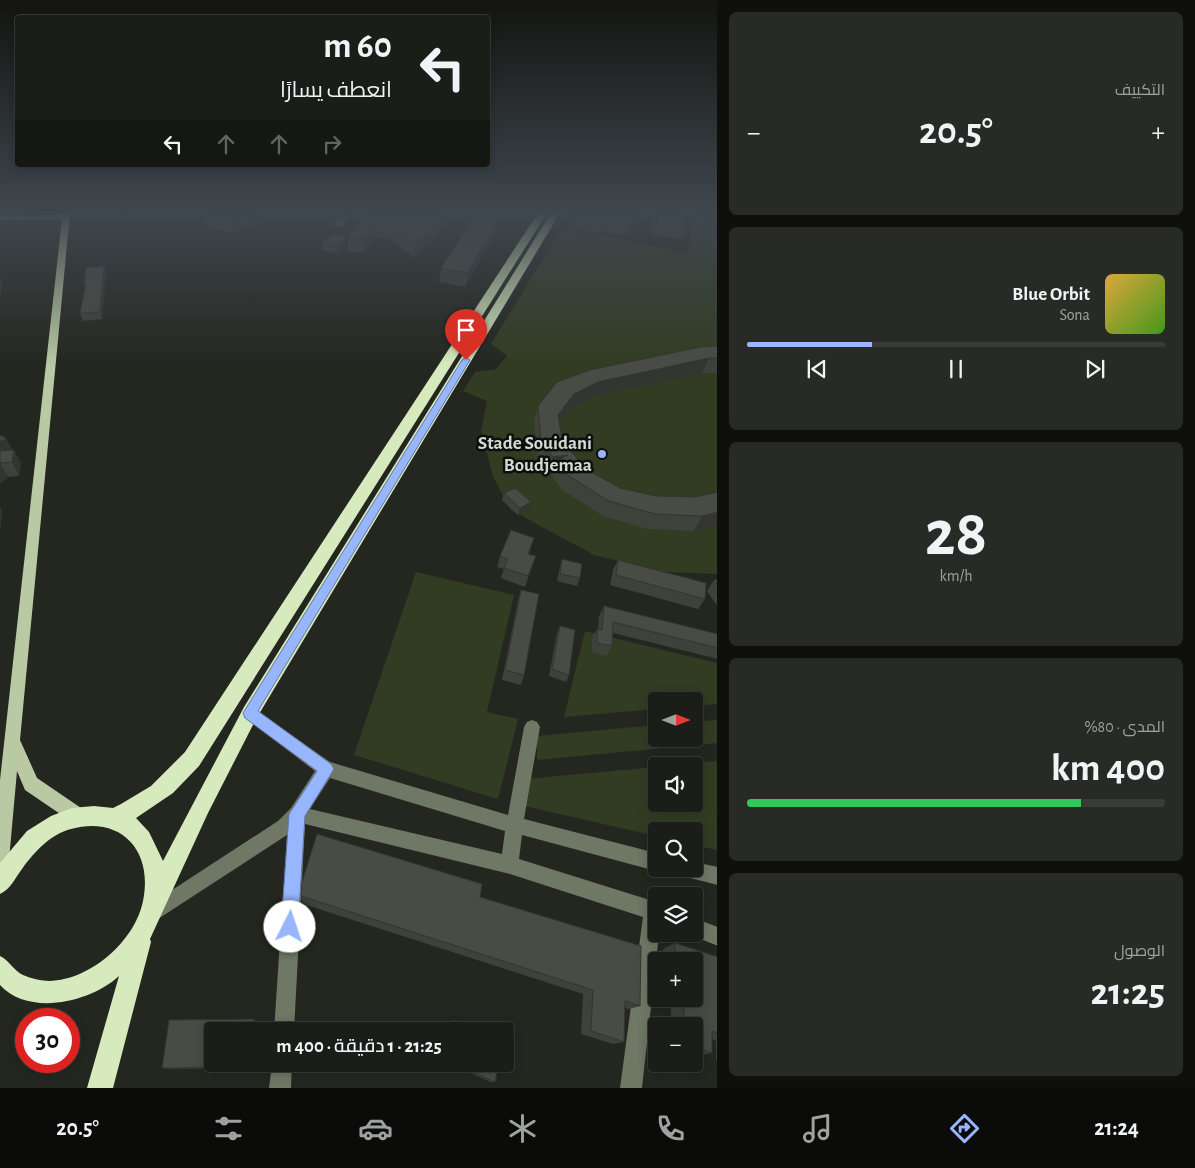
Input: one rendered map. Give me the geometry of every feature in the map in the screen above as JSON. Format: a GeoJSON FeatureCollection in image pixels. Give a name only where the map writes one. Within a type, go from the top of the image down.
{"type":"FeatureCollection","features":[{"type":"Feature","properties":{"kind":"highway"},"geometry":{"type":"LineString","coordinates":[[115,818],[145,803],[170,785],[192,759],[510,264]]}},
{"type":"Feature","properties":{"kind":"highway"},"geometry":{"type":"LineString","coordinates":[[0,968],[17,986],[42,994],[70,992],[98,980],[123,959],[149,916],[200,806],[250,713],[525,264]]}},
{"type":"Feature","properties":{"kind":"highway"},"geometry":{"type":"LineString","coordinates":[[0,883],[12,862],[32,841],[54,825],[78,816],[98,815],[115,818],[135,829],[149,848],[156,873],[149,916],[100,1088]]}},
{"type":"Feature","properties":{"kind":"main road"},"geometry":{"type":"LineString","coordinates":[[0,860],[60,264]]}},
{"type":"Feature","properties":{"kind":"main road"},"geometry":{"type":"LineString","coordinates":[[12,738],[30,784],[78,816]]}},
{"type":"Feature","properties":{"kind":"street"},"geometry":{"type":"LineString","coordinates":[[250,713],[326,769],[514,825],[648,860]]}},
{"type":"Feature","properties":{"kind":"street"},"geometry":{"type":"LineString","coordinates":[[510,865],[514,825],[532,727]]}},
{"type":"Feature","properties":{"kind":"street"},"geometry":{"type":"LineString","coordinates":[[149,916],[265,840],[297,814],[326,769]]}},
{"type":"Feature","properties":{"kind":"street"},"geometry":{"type":"LineString","coordinates":[[297,814],[510,865],[648,909]]}},
{"type":"Feature","properties":{"kind":"street"},"geometry":{"type":"LineString","coordinates":[[285,1022],[297,814]]}},
{"type":"Feature","properties":{"kind":"street"},"geometry":{"type":"LineString","coordinates":[[703,873],[717,876]]}},
{"type":"Feature","properties":{"kind":"street"},"geometry":{"type":"LineString","coordinates":[[703,931],[717,937]]}},
{"type":"Feature","properties":{"kind":"street"},"geometry":{"type":"LineString","coordinates":[[631,1088],[651,942]]}},
{"type":"Feature","properties":{"kind":"street"},"geometry":{"type":"LineString","coordinates":[[280,1088],[281,1072]]}},
{"type":"Feature","properties":{"kind":"green space","name":"Stade Souidani Boudjemaa"},"geometry":{"type":"Polygon","coordinates":[[[540,264],[717,264],[717,574],[664,572],[594,555],[511,510],[493,477],[481,431],[487,401],[463,391],[475,372],[496,369],[507,356],[491,344],[540,264]]]}},
{"type":"Feature","properties":{"kind":"green space"},"geometry":{"type":"Polygon","coordinates":[[[416,572],[514,595],[487,712],[518,719],[498,799],[354,755],[416,572]]]}},
{"type":"Feature","properties":{"kind":"green space"},"geometry":{"type":"Polygon","coordinates":[[[585,631],[717,663],[717,704],[703,705],[703,692],[648,692],[648,710],[564,717],[585,631]]]}},
{"type":"Feature","properties":{"kind":"green space"},"geometry":{"type":"Polygon","coordinates":[[[717,720],[717,743],[703,744],[703,721],[717,720]]]}},
{"type":"Feature","properties":{"kind":"green space"},"geometry":{"type":"Polygon","coordinates":[[[648,726],[648,748],[664,748],[537,760],[537,736],[648,726]]]}},
{"type":"Feature","properties":{"kind":"green space"},"geometry":{"type":"Polygon","coordinates":[[[717,761],[717,850],[703,847],[703,822],[648,822],[648,834],[520,805],[525,779],[648,768],[648,812],[703,812],[703,762],[717,761]]]}},
{"type":"Feature","properties":{"kind":"building"},"geometry":{"type":"Polygon","coordinates":[[[444,264],[472,264],[467,273],[441,268],[444,264]]]}},
{"type":"Feature","properties":{"kind":"building"},"geometry":{"type":"Polygon","coordinates":[[[104,266],[100,312],[80,313],[86,283],[84,284],[86,268],[104,266]]]}},
{"type":"Feature","properties":{"kind":"building"},"geometry":{"type":"Polygon","coordinates":[[[717,346],[717,358],[709,358],[598,382],[574,394],[558,415],[562,439],[584,468],[620,488],[655,496],[695,497],[717,492],[717,512],[702,516],[655,514],[609,501],[566,474],[556,461],[568,455],[553,457],[541,442],[538,406],[557,382],[590,370],[701,347],[717,346]]]}},
{"type":"Feature","properties":{"kind":"building"},"geometry":{"type":"Polygon","coordinates":[[[0,435],[6,438],[0,442],[0,435]]]}},
{"type":"Feature","properties":{"kind":"building"},"geometry":{"type":"Polygon","coordinates":[[[14,450],[12,462],[0,463],[0,451],[14,450]]]}},
{"type":"Feature","properties":{"kind":"building"},"geometry":{"type":"Polygon","coordinates":[[[515,488],[531,502],[520,508],[504,493],[515,488]]]}},
{"type":"Feature","properties":{"kind":"building"},"geometry":{"type":"Polygon","coordinates":[[[511,530],[534,538],[528,554],[536,556],[528,576],[504,568],[508,559],[500,556],[511,530]]]}},
{"type":"Feature","properties":{"kind":"building"},"geometry":{"type":"Polygon","coordinates":[[[562,559],[582,564],[580,578],[560,574],[562,559]]]}},
{"type":"Feature","properties":{"kind":"building"},"geometry":{"type":"Polygon","coordinates":[[[618,560],[706,583],[705,599],[616,575],[618,560]]]}},
{"type":"Feature","properties":{"kind":"building"},"geometry":{"type":"Polygon","coordinates":[[[521,590],[539,594],[524,675],[505,670],[521,590]]]}},
{"type":"Feature","properties":{"kind":"building"},"geometry":{"type":"Polygon","coordinates":[[[604,606],[717,634],[717,648],[613,622],[612,646],[597,643],[597,629],[602,630],[604,606]]]}},
{"type":"Feature","properties":{"kind":"building"},"geometry":{"type":"Polygon","coordinates":[[[560,626],[575,630],[569,675],[552,669],[560,626]]]}},
{"type":"Feature","properties":{"kind":"building"},"geometry":{"type":"Polygon","coordinates":[[[317,834],[482,884],[480,897],[641,946],[640,1006],[625,1001],[624,1042],[591,1031],[593,990],[301,896],[301,885],[317,834]]]}},
{"type":"Feature","properties":{"kind":"building"},"geometry":{"type":"Polygon","coordinates":[[[675,943],[703,952],[675,952],[675,943]]]}},
{"type":"Feature","properties":{"kind":"building"},"geometry":{"type":"Polygon","coordinates":[[[703,952],[717,957],[717,1033],[712,1031],[712,1053],[703,1050],[703,1017],[684,1017],[684,1007],[703,1007],[703,952]]]}},
{"type":"Feature","properties":{"kind":"building"},"geometry":{"type":"Polygon","coordinates":[[[254,1019],[254,1022],[204,1022],[204,1068],[162,1068],[169,1020],[254,1019]]]}},
{"type":"Feature","properties":{"kind":"building"},"geometry":{"type":"Polygon","coordinates":[[[473,1072],[497,1072],[495,1082],[473,1072]]]}},
{"type":"Feature","properties":{"kind":"place","name":"Stade Souidani Boudjemaa"},"geometry":{"type":"Point","coordinates":[602,454]}},
{"type":"Feature","properties":{"kind":"route"},"geometry":{"type":"LineString","coordinates":[[290,927],[297,814],[326,769],[250,713],[466,360]]}}]}
